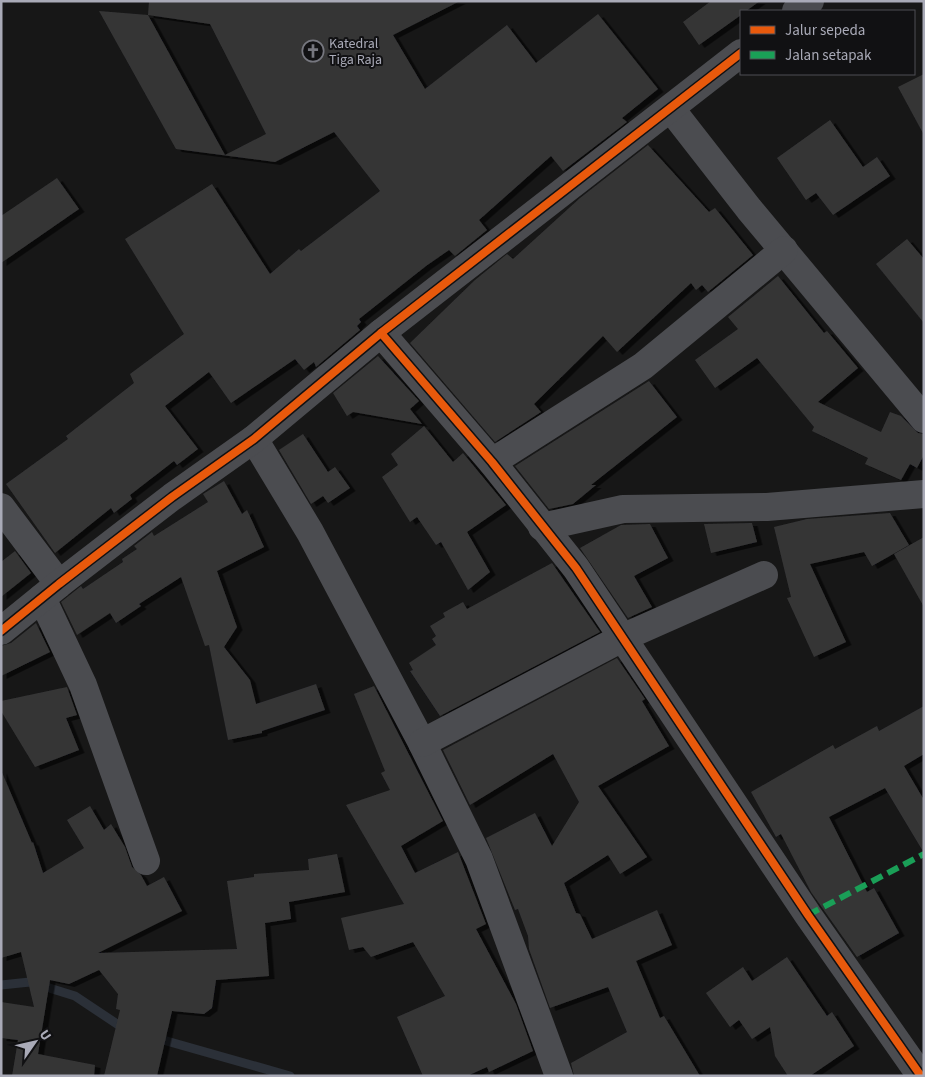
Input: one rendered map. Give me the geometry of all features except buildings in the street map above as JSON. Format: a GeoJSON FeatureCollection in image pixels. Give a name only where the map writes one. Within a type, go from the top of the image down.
{"type":"FeatureCollection","features":[{"type":"Feature","properties":{"kind":"street"},"geometry":{"type":"LineString","coordinates":[[797,10],[810,1]]}},
{"type":"Feature","properties":{"kind":"street"},"geometry":{"type":"LineString","coordinates":[[1,631],[172,497],[254,439],[381,334],[740,54]]}},
{"type":"Feature","properties":{"kind":"street"},"geometry":{"type":"LineString","coordinates":[[671,109],[784,250],[924,419]]}},
{"type":"Feature","properties":{"kind":"street"},"geometry":{"type":"LineString","coordinates":[[492,462],[643,366],[784,250]]}},
{"type":"Feature","properties":{"kind":"street"},"geometry":{"type":"LineString","coordinates":[[381,334],[492,462],[576,568],[624,637],[808,915],[921,1076]]}},
{"type":"Feature","properties":{"kind":"street"},"geometry":{"type":"LineString","coordinates":[[254,439],[310,532],[422,742],[479,859],[559,1076]]}},
{"type":"Feature","properties":{"kind":"street"},"geometry":{"type":"LineString","coordinates":[[542,527],[623,509],[767,507],[924,494]]}},
{"type":"Feature","properties":{"kind":"street"},"geometry":{"type":"LineString","coordinates":[[1,507],[50,591],[146,861]]}},
{"type":"Feature","properties":{"kind":"street"},"geometry":{"type":"LineString","coordinates":[[422,742],[624,637],[764,574]]}},
{"type":"Feature","properties":{"kind":"waterway"},"geometry":{"type":"LineString","coordinates":[[1,985],[30,982],[75,996],[126,1030]]}},
{"type":"Feature","properties":{"kind":"waterway"},"geometry":{"type":"LineString","coordinates":[[156,1038],[290,1076]]}},
{"type":"Feature","properties":{"kind":"marked path"},"geometry":{"type":"LineString","coordinates":[[808,915],[924,854]]}},
{"type":"Feature","properties":{"kind":"cycle path"},"geometry":{"type":"LineString","coordinates":[[1,631],[172,497],[254,439],[381,333],[740,54]]}},
{"type":"Feature","properties":{"kind":"cycle path"},"geometry":{"type":"LineString","coordinates":[[381,333],[492,462],[576,568],[808,915],[921,1076]]}},
{"type":"Feature","properties":{"kind":"place","name":"Katedral Tiga Raja"},"geometry":{"type":"Point","coordinates":[313,51]}}]}
